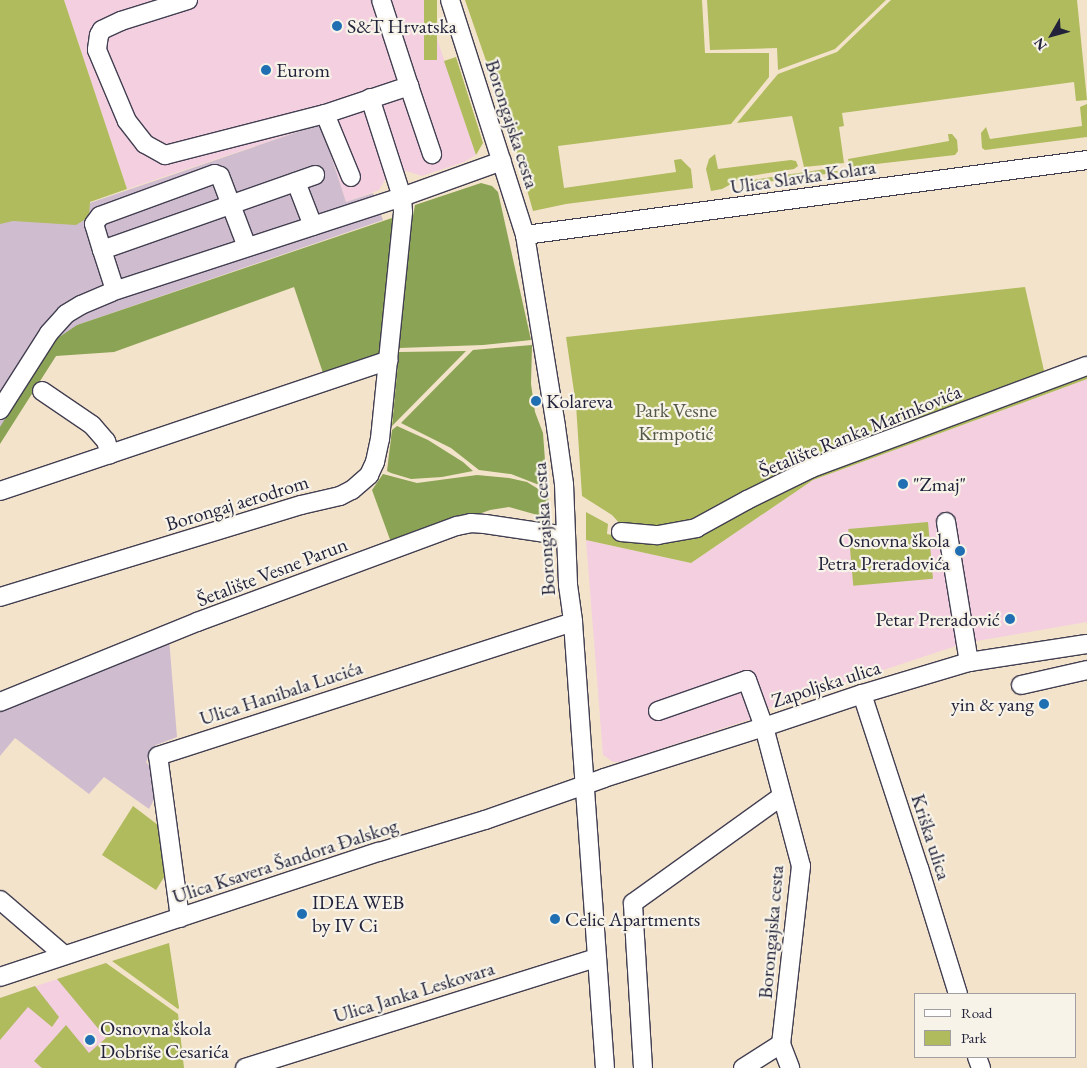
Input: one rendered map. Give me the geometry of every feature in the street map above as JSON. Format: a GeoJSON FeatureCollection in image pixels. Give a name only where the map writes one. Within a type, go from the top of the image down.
{"type":"FeatureCollection","features":[{"type":"Feature","properties":{"kind":"street"},"geometry":{"type":"LineString","coordinates":[[188,0],[121,21],[102,30],[99,35],[97,50],[127,120],[145,144],[165,155],[325,114],[409,86]]}},
{"type":"Feature","properties":{"kind":"street"},"geometry":{"type":"LineString","coordinates":[[381,0],[432,154]]}},
{"type":"Feature","properties":{"kind":"street","name":"Borongajska cesta"},"geometry":{"type":"LineString","coordinates":[[450,0],[525,236],[564,484],[568,585],[573,622],[605,1068]]}},
{"type":"Feature","properties":{"kind":"street","name":"Borongaj aerodrom"},"geometry":{"type":"LineString","coordinates":[[0,597],[301,505],[340,496],[352,490],[369,475],[375,462],[380,439],[403,212],[402,197],[370,98]]}},
{"type":"Feature","properties":{"kind":"street"},"geometry":{"type":"LineString","coordinates":[[325,114],[351,177]]}},
{"type":"Feature","properties":{"kind":"street","name":"Ulica Slavka Kolara"},"geometry":{"type":"LineString","coordinates":[[525,236],[1087,160]]}},
{"type":"Feature","properties":{"kind":"street"},"geometry":{"type":"LineString","coordinates":[[0,410],[49,334],[66,314],[81,305],[115,290],[402,197],[502,161]]}},
{"type":"Feature","properties":{"kind":"street"},"geometry":{"type":"LineString","coordinates":[[115,290],[94,224],[100,216],[215,174],[220,176],[247,247]]}},
{"type":"Feature","properties":{"kind":"street"},"geometry":{"type":"LineString","coordinates":[[102,250],[315,176]]}},
{"type":"Feature","properties":{"kind":"street"},"geometry":{"type":"LineString","coordinates":[[296,182],[313,226]]}},
{"type":"Feature","properties":{"kind":"street"},"geometry":{"type":"LineString","coordinates":[[0,491],[389,360]]}},
{"type":"Feature","properties":{"kind":"street","name":"Šetalište Ranka Marinkovića"},"geometry":{"type":"LineString","coordinates":[[621,532],[658,535],[696,528],[812,468],[1087,366]]}},
{"type":"Feature","properties":{"kind":"street"},"geometry":{"type":"LineString","coordinates":[[42,391],[92,425],[106,441],[110,454]]}},
{"type":"Feature","properties":{"kind":"street"},"geometry":{"type":"LineString","coordinates":[[946,522],[969,662]]}},
{"type":"Feature","properties":{"kind":"street","name":"Šetalište Vesne Parun"},"geometry":{"type":"LineString","coordinates":[[0,702],[197,622],[457,526],[471,523],[566,536]]}},
{"type":"Feature","properties":{"kind":"street","name":"Ulica Hanibala Lucića"},"geometry":{"type":"LineString","coordinates":[[180,918],[158,756],[573,622]]}},
{"type":"Feature","properties":{"kind":"street","name":"Zapoljska ulica"},"geometry":{"type":"LineString","coordinates":[[584,786],[862,694],[969,662],[1087,644]]}},
{"type":"Feature","properties":{"kind":"street"},"geometry":{"type":"LineString","coordinates":[[1021,685],[1087,670]]}},
{"type":"Feature","properties":{"kind":"street","name":"Borongajska cesta"},"geometry":{"type":"LineString","coordinates":[[658,711],[747,680],[764,728],[802,866],[781,1044],[790,1068]]}},
{"type":"Feature","properties":{"kind":"street","name":"Kriška ulica"},"geometry":{"type":"LineString","coordinates":[[862,694],[958,993]]}},
{"type":"Feature","properties":{"kind":"street","name":"Ulica Ksavera Šandora Đalskog"},"geometry":{"type":"LineString","coordinates":[[0,977],[379,852],[485,820],[584,786]]}},
{"type":"Feature","properties":{"kind":"street"},"geometry":{"type":"LineString","coordinates":[[644,1068],[633,903],[782,796]]}},
{"type":"Feature","properties":{"kind":"street"},"geometry":{"type":"LineString","coordinates":[[0,900],[64,955]]}},
{"type":"Feature","properties":{"kind":"street","name":"Ulica Janka Leskovara"},"geometry":{"type":"LineString","coordinates":[[245,1068],[596,958]]}},
{"type":"Feature","properties":{"kind":"street"},"geometry":{"type":"LineString","coordinates":[[743,1068],[781,1044]]}},
{"type":"Feature","properties":{"kind":"shaded area"},"geometry":{"type":"Polygon","coordinates":[[[0,0],[81,206],[318,125],[322,128],[346,202],[373,193],[383,220],[77,325],[0,438],[0,0]]]}},
{"type":"Feature","properties":{"kind":"shaded area"},"geometry":{"type":"Polygon","coordinates":[[[64,0],[424,0],[476,155],[464,162],[422,176],[406,171],[386,178],[379,190],[346,202],[322,128],[318,125],[127,189],[64,0]]]}},
{"type":"Feature","properties":{"kind":"shaded area"},"geometry":{"type":"Polygon","coordinates":[[[1087,379],[1087,622],[965,643],[769,708],[751,719],[621,762],[613,762],[603,755],[586,540],[691,563],[813,480],[1087,379]]]}},
{"type":"Feature","properties":{"kind":"shaded area"},"geometry":{"type":"Polygon","coordinates":[[[169,638],[177,737],[156,745],[146,762],[155,771],[158,792],[149,809],[104,777],[89,794],[15,738],[0,756],[0,708],[169,638]]]}},
{"type":"Feature","properties":{"kind":"shaded area","name":"Osnovna škola Dobriše Cesarića"},"geometry":{"type":"Polygon","coordinates":[[[106,963],[182,1068],[0,1068],[0,998],[106,963]]]}},
{"type":"Feature","properties":{"kind":"green space"},"geometry":{"type":"Polygon","coordinates":[[[0,0],[64,0],[127,189],[90,202],[89,217],[76,225],[13,221],[0,224],[0,0]]]}},
{"type":"Feature","properties":{"kind":"green space"},"geometry":{"type":"Polygon","coordinates":[[[424,0],[437,0],[437,60],[424,60],[424,0]]]}},
{"type":"Feature","properties":{"kind":"green space"},"geometry":{"type":"Polygon","coordinates":[[[465,0],[702,0],[705,53],[769,53],[769,77],[731,124],[558,146],[564,188],[676,172],[674,160],[681,159],[691,169],[693,188],[566,204],[533,211],[510,130],[465,0]]]}},
{"type":"Feature","properties":{"kind":"green space"},"geometry":{"type":"Polygon","coordinates":[[[707,0],[886,0],[835,49],[778,70],[777,48],[710,50],[707,0]]]}},
{"type":"Feature","properties":{"kind":"green space"},"geometry":{"type":"Polygon","coordinates":[[[891,0],[1077,0],[1087,100],[1076,101],[1074,82],[842,113],[844,126],[839,127],[844,163],[804,167],[792,116],[737,123],[778,74],[837,52],[891,0]]]}},
{"type":"Feature","properties":{"kind":"green space"},"geometry":{"type":"Polygon","coordinates":[[[456,57],[483,143],[476,155],[444,61],[456,57]]]}},
{"type":"Feature","properties":{"kind":"green space"},"geometry":{"type":"Polygon","coordinates":[[[1087,104],[1087,137],[985,150],[982,148],[981,133],[986,127],[990,139],[1082,126],[1080,107],[1087,104]]]}},
{"type":"Feature","properties":{"kind":"green space"},"geometry":{"type":"Polygon","coordinates":[[[948,134],[952,134],[957,140],[958,151],[955,155],[850,167],[848,159],[949,141],[948,134]]]}},
{"type":"Feature","properties":{"kind":"green space"},"geometry":{"type":"Polygon","coordinates":[[[715,154],[718,169],[791,160],[796,161],[798,166],[794,169],[744,177],[722,189],[711,191],[706,169],[709,159],[715,154]]]}},
{"type":"Feature","properties":{"kind":"green space"},"geometry":{"type":"Polygon","coordinates":[[[825,169],[841,172],[744,185],[746,181],[825,169]]]}},
{"type":"Feature","properties":{"kind":"green space"},"geometry":{"type":"Polygon","coordinates":[[[481,183],[492,186],[498,192],[531,340],[483,345],[399,348],[409,236],[415,205],[481,183]]]}},
{"type":"Feature","properties":{"kind":"green space"},"geometry":{"type":"Polygon","coordinates":[[[395,217],[383,347],[374,359],[324,376],[294,287],[114,352],[56,356],[0,444],[0,427],[52,342],[77,325],[395,217]]]}},
{"type":"Feature","properties":{"kind":"green space","name":"Park Vesne Krmpotić"},"geometry":{"type":"Polygon","coordinates":[[[1025,287],[1045,375],[674,528],[623,527],[612,515],[582,496],[576,405],[566,337],[1025,287]]]}},
{"type":"Feature","properties":{"kind":"green space"},"geometry":{"type":"Polygon","coordinates":[[[532,345],[531,384],[535,412],[543,433],[547,488],[511,474],[479,470],[451,448],[401,423],[473,350],[532,345]]]}},
{"type":"Feature","properties":{"kind":"green space"},"geometry":{"type":"Polygon","coordinates":[[[466,351],[392,426],[399,352],[466,351]]]}},
{"type":"Feature","properties":{"kind":"green space"},"geometry":{"type":"Polygon","coordinates":[[[1087,372],[1087,379],[813,480],[691,563],[586,540],[586,512],[608,524],[607,534],[648,542],[796,482],[1087,372]]]}},
{"type":"Feature","properties":{"kind":"green space"},"geometry":{"type":"Polygon","coordinates":[[[397,426],[428,440],[463,462],[473,471],[442,477],[411,479],[387,471],[392,430],[397,426]]]}},
{"type":"Feature","properties":{"kind":"green space"},"geometry":{"type":"Polygon","coordinates":[[[383,474],[417,483],[477,475],[527,482],[548,495],[551,527],[497,520],[513,518],[539,524],[541,516],[509,507],[490,510],[392,545],[372,490],[383,474]]]}},
{"type":"Feature","properties":{"kind":"green space"},"geometry":{"type":"Polygon","coordinates":[[[928,522],[933,579],[853,586],[848,529],[928,522]]]}},
{"type":"Feature","properties":{"kind":"green space"},"geometry":{"type":"Polygon","coordinates":[[[133,806],[162,828],[166,874],[156,890],[102,855],[133,806]]]}},
{"type":"Feature","properties":{"kind":"green space"},"geometry":{"type":"Polygon","coordinates":[[[169,943],[179,1008],[178,1009],[112,961],[169,943]]]}},
{"type":"Feature","properties":{"kind":"green space","name":"Osnovna škola Dobriše Cesarića"},"geometry":{"type":"Polygon","coordinates":[[[106,963],[178,1014],[184,1068],[42,1068],[34,1061],[66,1025],[89,1053],[106,1038],[57,979],[106,963]]]}},
{"type":"Feature","properties":{"kind":"green space"},"geometry":{"type":"Polygon","coordinates":[[[35,986],[59,1017],[52,1027],[28,1007],[0,1040],[0,998],[35,986]]]}},
{"type":"Feature","properties":{"kind":"place","name":"S&T Hrvatska"},"geometry":{"type":"Point","coordinates":[337,26]}},
{"type":"Feature","properties":{"kind":"place","name":"Eurom"},"geometry":{"type":"Point","coordinates":[266,70]}},
{"type":"Feature","properties":{"kind":"place","name":"Kolareva"},"geometry":{"type":"Point","coordinates":[536,401]}},
{"type":"Feature","properties":{"kind":"place","name":"\"Zmaj\""},"geometry":{"type":"Point","coordinates":[903,484]}},
{"type":"Feature","properties":{"kind":"place","name":"Osnovna škola Petra Preradovića"},"geometry":{"type":"Point","coordinates":[960,551]}},
{"type":"Feature","properties":{"kind":"place","name":"Petar Preradović"},"geometry":{"type":"Point","coordinates":[1010,619]}},
{"type":"Feature","properties":{"kind":"place","name":"yin & yang"},"geometry":{"type":"Point","coordinates":[1044,704]}},
{"type":"Feature","properties":{"kind":"place","name":"IDEA WEB by IV Ci"},"geometry":{"type":"Point","coordinates":[302,914]}},
{"type":"Feature","properties":{"kind":"place","name":"Celic Apartments"},"geometry":{"type":"Point","coordinates":[555,919]}},
{"type":"Feature","properties":{"kind":"place","name":"Osnovna škola Dobriše Cesarića"},"geometry":{"type":"Point","coordinates":[90,1040]}}]}
